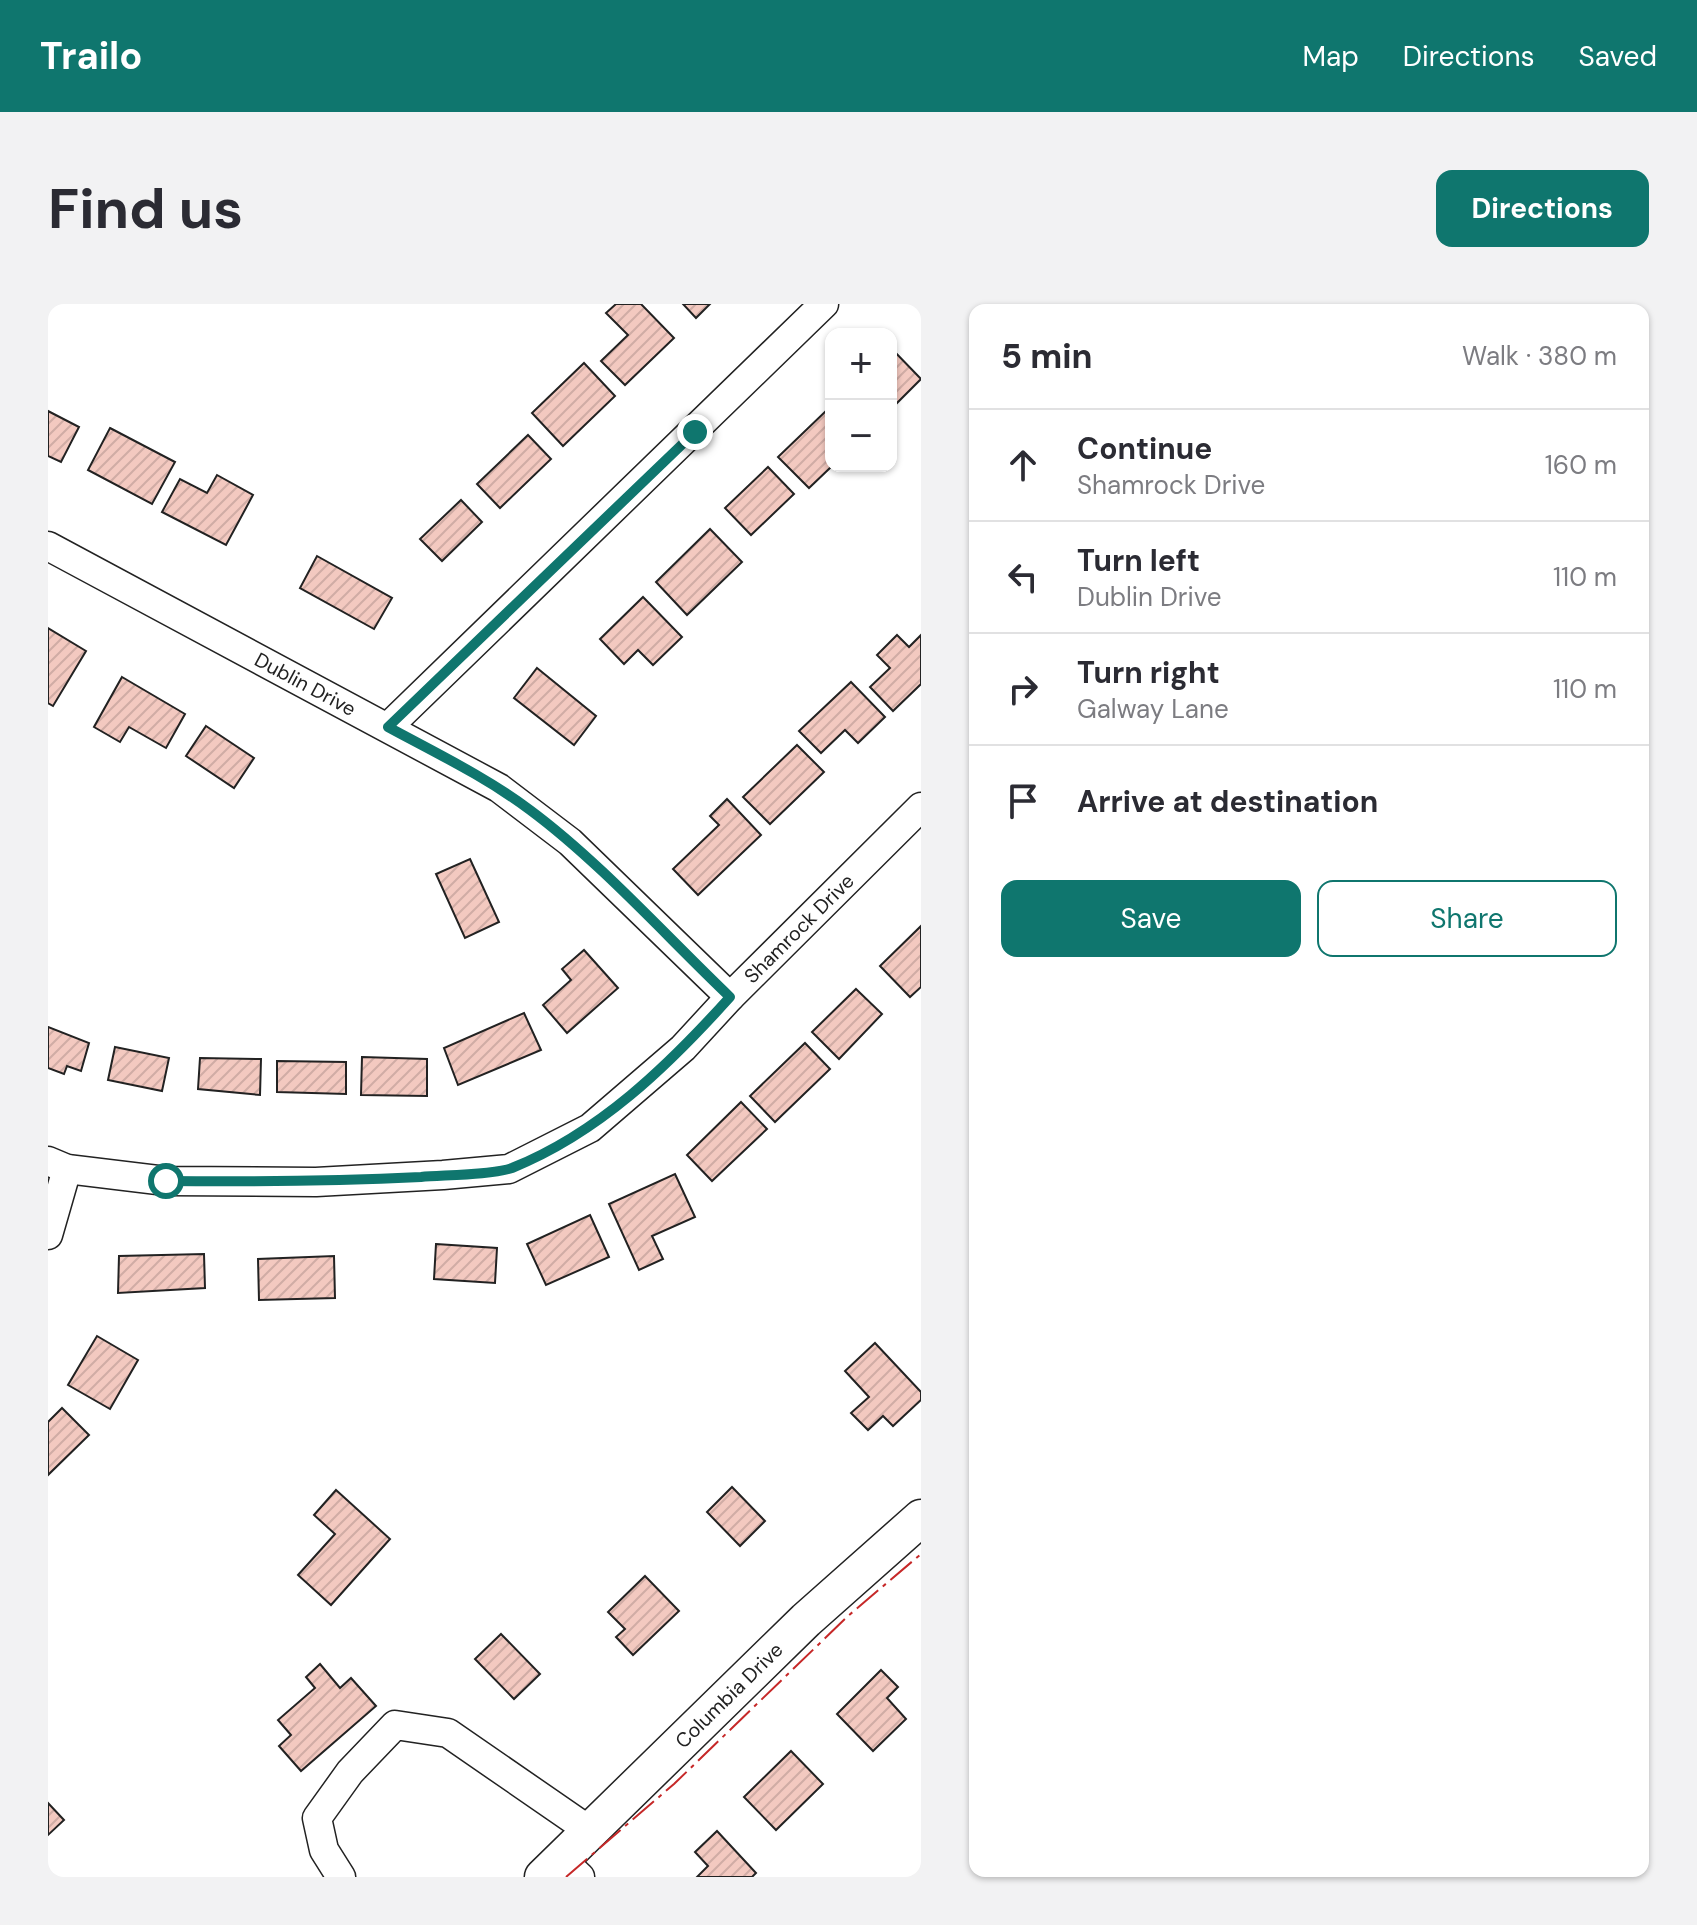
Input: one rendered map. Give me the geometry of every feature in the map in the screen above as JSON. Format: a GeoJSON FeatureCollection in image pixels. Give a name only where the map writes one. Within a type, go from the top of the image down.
{"type":"FeatureCollection","features":[{"type":"Feature","properties":{"kind":"main road","name":"Columbia Drive"},"geometry":{"type":"LineString","coordinates":[[561,1871],[590,1831],[806,1620],[921,1518]]}},
{"type":"Feature","properties":{"kind":"street"},"geometry":{"type":"LineString","coordinates":[[388,727],[824,304]]}},
{"type":"Feature","properties":{"kind":"street","name":"Dublin Drive"},"geometry":{"type":"LineString","coordinates":[[48,546],[499,788],[570,842],[730,997]]}},
{"type":"Feature","properties":{"kind":"street","name":"Shamrock Drive"},"geometry":{"type":"LineString","coordinates":[[57,1165],[166,1181],[286,1182],[509,1169],[590,1128],[683,1048],[921,807]]}},
{"type":"Feature","properties":{"kind":"street"},"geometry":{"type":"LineString","coordinates":[[48,1235],[57,1165]]}},
{"type":"Feature","properties":{"kind":"street"},"geometry":{"type":"LineString","coordinates":[[341,1877],[324,1850],[317,1818],[350,1772],[395,1725],[448,1733],[590,1831]]}},
{"type":"Feature","properties":{"kind":"building"},"geometry":{"type":"Polygon","coordinates":[[[616,304],[641,304],[674,338],[625,385],[601,361],[628,335],[606,313],[616,304]]]}},
{"type":"Feature","properties":{"kind":"building"},"geometry":{"type":"Polygon","coordinates":[[[683,304],[710,304],[696,318],[683,304]]]}},
{"type":"Feature","properties":{"kind":"building"},"geometry":{"type":"Polygon","coordinates":[[[897,354],[921,379],[897,403],[897,354]]]}},
{"type":"Feature","properties":{"kind":"building"},"geometry":{"type":"Polygon","coordinates":[[[584,363],[615,396],[563,446],[532,413],[584,363]]]}},
{"type":"Feature","properties":{"kind":"building"},"geometry":{"type":"Polygon","coordinates":[[[48,411],[79,427],[61,462],[48,456],[48,411]]]}},
{"type":"Feature","properties":{"kind":"building"},"geometry":{"type":"Polygon","coordinates":[[[825,412],[826,472],[809,488],[778,457],[825,412]]]}},
{"type":"Feature","properties":{"kind":"building"},"geometry":{"type":"Polygon","coordinates":[[[110,428],[175,462],[152,504],[88,470],[110,428]]]}},
{"type":"Feature","properties":{"kind":"building"},"geometry":{"type":"Polygon","coordinates":[[[528,435],[551,459],[500,508],[477,484],[528,435]]]}},
{"type":"Feature","properties":{"kind":"building"},"geometry":{"type":"Polygon","coordinates":[[[768,467],[794,494],[751,535],[725,508],[768,467]]]}},
{"type":"Feature","properties":{"kind":"building"},"geometry":{"type":"Polygon","coordinates":[[[217,475],[253,495],[226,545],[162,512],[180,479],[207,493],[217,475]]]}},
{"type":"Feature","properties":{"kind":"building"},"geometry":{"type":"Polygon","coordinates":[[[461,500],[482,522],[442,561],[420,539],[461,500]]]}},
{"type":"Feature","properties":{"kind":"building"},"geometry":{"type":"Polygon","coordinates":[[[710,529],[742,562],[687,615],[656,582],[710,529]]]}},
{"type":"Feature","properties":{"kind":"building"},"geometry":{"type":"Polygon","coordinates":[[[317,556],[392,598],[374,629],[300,588],[317,556]]]}},
{"type":"Feature","properties":{"kind":"building"},"geometry":{"type":"Polygon","coordinates":[[[643,597],[682,637],[653,665],[638,650],[624,664],[600,639],[643,597]]]}},
{"type":"Feature","properties":{"kind":"building"},"geometry":{"type":"Polygon","coordinates":[[[48,628],[86,651],[53,706],[48,703],[48,628]]]}},
{"type":"Feature","properties":{"kind":"building"},"geometry":{"type":"Polygon","coordinates":[[[897,635],[909,647],[921,635],[921,684],[893,711],[870,687],[890,668],[877,655],[897,635]]]}},
{"type":"Feature","properties":{"kind":"building"},"geometry":{"type":"Polygon","coordinates":[[[537,668],[596,716],[574,745],[514,698],[537,668]]]}},
{"type":"Feature","properties":{"kind":"building"},"geometry":{"type":"Polygon","coordinates":[[[122,677],[185,714],[166,748],[129,727],[120,742],[94,727],[122,677]]]}},
{"type":"Feature","properties":{"kind":"building"},"geometry":{"type":"Polygon","coordinates":[[[851,682],[885,717],[858,743],[845,730],[821,753],[799,731],[851,682]]]}},
{"type":"Feature","properties":{"kind":"building"},"geometry":{"type":"Polygon","coordinates":[[[206,726],[254,758],[234,788],[186,756],[206,726]]]}},
{"type":"Feature","properties":{"kind":"building"},"geometry":{"type":"Polygon","coordinates":[[[797,745],[824,772],[770,824],[743,797],[797,745]]]}},
{"type":"Feature","properties":{"kind":"building"},"geometry":{"type":"Polygon","coordinates":[[[727,799],[761,835],[698,895],[673,869],[719,825],[710,816],[727,799]]]}},
{"type":"Feature","properties":{"kind":"building"},"geometry":{"type":"Polygon","coordinates":[[[470,859],[499,922],[465,938],[436,874],[470,859]]]}},
{"type":"Feature","properties":{"kind":"building"},"geometry":{"type":"Polygon","coordinates":[[[921,926],[921,987],[910,997],[880,966],[921,926]]]}},
{"type":"Feature","properties":{"kind":"building"},"geometry":{"type":"Polygon","coordinates":[[[584,950],[618,988],[567,1033],[543,1005],[571,980],[562,969],[584,950]]]}},
{"type":"Feature","properties":{"kind":"building"},"geometry":{"type":"Polygon","coordinates":[[[856,989],[882,1014],[839,1059],[812,1032],[856,989]]]}},
{"type":"Feature","properties":{"kind":"building"},"geometry":{"type":"Polygon","coordinates":[[[524,1013],[541,1050],[458,1085],[444,1048],[524,1013]]]}},
{"type":"Feature","properties":{"kind":"building"},"geometry":{"type":"Polygon","coordinates":[[[48,1027],[89,1043],[81,1071],[67,1066],[64,1074],[48,1068],[48,1027]]]}},
{"type":"Feature","properties":{"kind":"building"},"geometry":{"type":"Polygon","coordinates":[[[805,1043],[830,1069],[775,1122],[750,1096],[805,1043]]]}},
{"type":"Feature","properties":{"kind":"building"},"geometry":{"type":"Polygon","coordinates":[[[115,1047],[169,1058],[162,1091],[108,1080],[115,1047]]]}},
{"type":"Feature","properties":{"kind":"building"},"geometry":{"type":"Polygon","coordinates":[[[362,1057],[427,1059],[427,1096],[361,1095],[362,1057]]]}},
{"type":"Feature","properties":{"kind":"building"},"geometry":{"type":"Polygon","coordinates":[[[200,1058],[261,1059],[260,1095],[198,1089],[200,1058]]]}},
{"type":"Feature","properties":{"kind":"building"},"geometry":{"type":"Polygon","coordinates":[[[277,1061],[346,1062],[346,1094],[277,1092],[277,1061]]]}},
{"type":"Feature","properties":{"kind":"building"},"geometry":{"type":"Polygon","coordinates":[[[741,1102],[767,1129],[712,1181],[687,1155],[741,1102]]]}},
{"type":"Feature","properties":{"kind":"building"},"geometry":{"type":"Polygon","coordinates":[[[675,1174],[695,1217],[652,1236],[663,1259],[639,1270],[609,1204],[675,1174]]]}},
{"type":"Feature","properties":{"kind":"building"},"geometry":{"type":"Polygon","coordinates":[[[590,1215],[609,1257],[546,1285],[527,1244],[590,1215]]]}},
{"type":"Feature","properties":{"kind":"building"},"geometry":{"type":"Polygon","coordinates":[[[436,1244],[497,1248],[495,1283],[434,1279],[436,1244]]]}},
{"type":"Feature","properties":{"kind":"building"},"geometry":{"type":"Polygon","coordinates":[[[204,1254],[205,1288],[118,1293],[119,1256],[204,1254]]]}},
{"type":"Feature","properties":{"kind":"building"},"geometry":{"type":"Polygon","coordinates":[[[334,1256],[335,1298],[259,1300],[258,1259],[334,1256]]]}},
{"type":"Feature","properties":{"kind":"building"},"geometry":{"type":"Polygon","coordinates":[[[97,1336],[138,1360],[110,1409],[68,1385],[97,1336]]]}},
{"type":"Feature","properties":{"kind":"building"},"geometry":{"type":"Polygon","coordinates":[[[875,1343],[921,1392],[921,1400],[893,1426],[883,1416],[868,1430],[851,1413],[869,1397],[845,1371],[875,1343]]]}},
{"type":"Feature","properties":{"kind":"building"},"geometry":{"type":"Polygon","coordinates":[[[62,1408],[89,1435],[48,1475],[48,1422],[62,1408]]]}},
{"type":"Feature","properties":{"kind":"building"},"geometry":{"type":"Polygon","coordinates":[[[732,1487],[765,1521],[740,1546],[707,1512],[732,1487]]]}},
{"type":"Feature","properties":{"kind":"building"},"geometry":{"type":"Polygon","coordinates":[[[336,1490],[390,1539],[331,1605],[298,1575],[335,1534],[314,1515],[336,1490]]]}},
{"type":"Feature","properties":{"kind":"building"},"geometry":{"type":"Polygon","coordinates":[[[645,1576],[679,1611],[633,1655],[616,1637],[625,1629],[608,1612],[645,1576]]]}},
{"type":"Feature","properties":{"kind":"building"},"geometry":{"type":"Polygon","coordinates":[[[501,1634],[540,1674],[514,1699],[475,1659],[501,1634]]]}},
{"type":"Feature","properties":{"kind":"building"},"geometry":{"type":"Polygon","coordinates":[[[320,1664],[340,1688],[351,1678],[376,1706],[301,1771],[279,1746],[291,1735],[278,1720],[315,1688],[306,1677],[320,1664]]]}},
{"type":"Feature","properties":{"kind":"building"},"geometry":{"type":"Polygon","coordinates":[[[881,1670],[898,1687],[887,1698],[906,1719],[873,1751],[837,1714],[881,1670]]]}},
{"type":"Feature","properties":{"kind":"building"},"geometry":{"type":"Polygon","coordinates":[[[791,1751],[823,1784],[776,1830],[744,1797],[791,1751]]]}},
{"type":"Feature","properties":{"kind":"building"},"geometry":{"type":"Polygon","coordinates":[[[48,1803],[64,1820],[48,1835],[48,1803]]]}},
{"type":"Feature","properties":{"kind":"building"},"geometry":{"type":"Polygon","coordinates":[[[717,1831],[756,1873],[752,1877],[697,1877],[708,1866],[695,1852],[717,1831]]]}},
{"type":"Feature","properties":{"kind":"power"},"geometry":{"type":"LineString","coordinates":[[566,1877],[674,1784],[848,1616],[921,1554]]}},
{"type":"Feature","properties":{"kind":"route"},"geometry":{"type":"LineString","coordinates":[[166,1181],[316,1182],[509,1169],[590,1128],[683,1048],[730,997],[570,842],[530,810],[499,788],[388,727],[695,432]]}}]}
